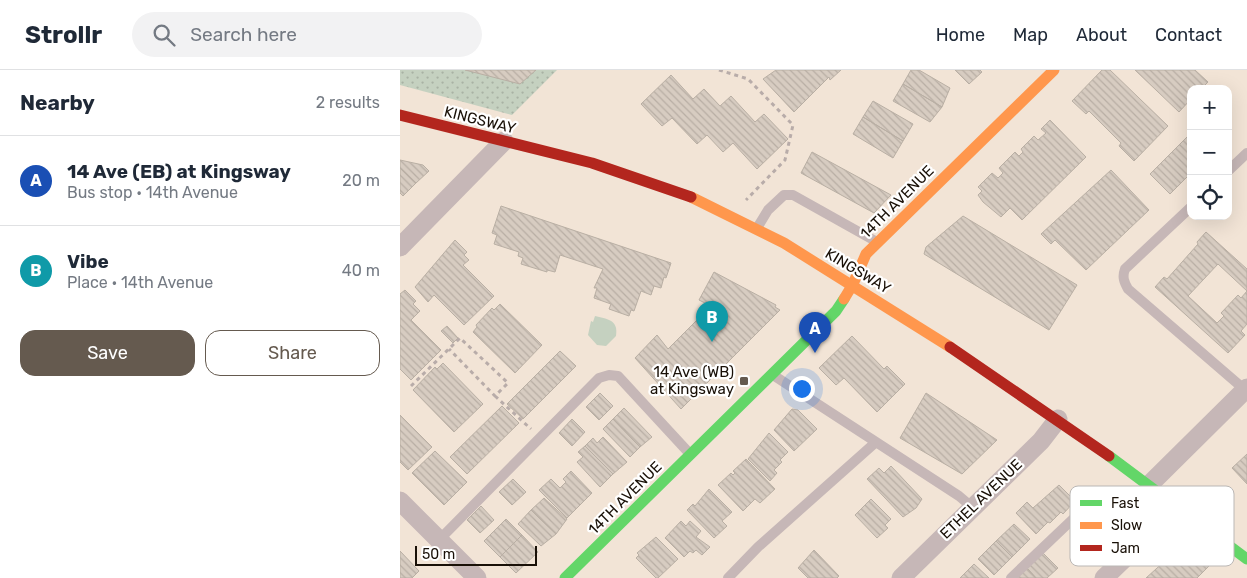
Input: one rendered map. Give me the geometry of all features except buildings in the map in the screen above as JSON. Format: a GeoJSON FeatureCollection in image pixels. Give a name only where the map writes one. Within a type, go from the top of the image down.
{"type":"FeatureCollection","features":[{"type":"Feature","properties":{"kind":"main road","name":"14TH AVENUE"},"geometry":{"type":"LineString","coordinates":[[565,578],[836,312],[853,284],[866,254],[1054,70]]}},
{"type":"Feature","properties":{"kind":"main road","name":"KINGSWAY"},"geometry":{"type":"LineString","coordinates":[[400,114],[637,177],[703,202],[756,228],[853,284],[1058,418],[1153,486]]}},
{"type":"Feature","properties":{"kind":"main road","name":"KINGSWAY"},"geometry":{"type":"LineString","coordinates":[[1234,549],[1247,559]]}},
{"type":"Feature","properties":{"kind":"street"},"geometry":{"type":"LineString","coordinates":[[400,247],[504,141]]}},
{"type":"Feature","properties":{"kind":"street"},"geometry":{"type":"LineString","coordinates":[[1150,484],[1246,389]]}},
{"type":"Feature","properties":{"kind":"street","name":"ETHEL AVENUE"},"geometry":{"type":"LineString","coordinates":[[901,578],[1041,441],[1058,418]]}},
{"type":"Feature","properties":{"kind":"street"},"geometry":{"type":"LineString","coordinates":[[400,501],[477,578]]}},
{"type":"Feature","properties":{"kind":"street"},"geometry":{"type":"LineString","coordinates":[[1104,578],[1116,566]]}},
{"type":"Feature","properties":{"kind":"lane"},"geometry":{"type":"LineString","coordinates":[[1232,167],[1247,153]]}},
{"type":"Feature","properties":{"kind":"lane"},"geometry":{"type":"LineString","coordinates":[[756,228],[768,210],[784,195],[793,195],[878,242]]}},
{"type":"Feature","properties":{"kind":"lane"},"geometry":{"type":"LineString","coordinates":[[1187,211],[1125,270],[1124,283],[1128,289],[1246,389]]}},
{"type":"Feature","properties":{"kind":"lane"},"geometry":{"type":"LineString","coordinates":[[772,374],[960,496],[972,507]]}},
{"type":"Feature","properties":{"kind":"lane"},"geometry":{"type":"LineString","coordinates":[[439,540],[599,378],[608,375],[618,376],[690,454]]}},
{"type":"Feature","properties":{"kind":"lane"},"geometry":{"type":"LineString","coordinates":[[728,578],[758,548],[876,442]]}},
{"type":"Feature","properties":{"kind":"lane"},"geometry":{"type":"LineString","coordinates":[[1011,578],[1070,522]]}},
{"type":"Feature","properties":{"kind":"path"},"geometry":{"type":"LineString","coordinates":[[719,70],[748,79],[793,125],[785,160],[746,200]]}},
{"type":"Feature","properties":{"kind":"path"},"geometry":{"type":"LineString","coordinates":[[411,386],[460,338],[508,383],[495,396]]}},
{"type":"Feature","properties":{"kind":"path"},"geometry":{"type":"LineString","coordinates":[[449,349],[495,396],[541,438]]}},
{"type":"Feature","properties":{"kind":"green space"},"geometry":{"type":"Polygon","coordinates":[[[400,70],[557,70],[512,115],[400,85],[400,70]]]}},
{"type":"Feature","properties":{"kind":"green space"},"geometry":{"type":"Polygon","coordinates":[[[595,316],[607,319],[616,326],[616,336],[606,346],[597,345],[588,335],[591,321],[593,322],[595,316]]]}},
{"type":"Feature","properties":{"kind":"traffic: fast"},"geometry":{"type":"LineString","coordinates":[[565,578],[836,311],[844,299]]}},
{"type":"Feature","properties":{"kind":"traffic: fast"},"geometry":{"type":"LineString","coordinates":[[1109,456],[1149,486]]}},
{"type":"Feature","properties":{"kind":"traffic: fast"},"geometry":{"type":"LineString","coordinates":[[1234,549],[1247,559]]}},
{"type":"Feature","properties":{"kind":"traffic: slow"},"geometry":{"type":"LineString","coordinates":[[844,299],[866,254],[1054,70]]}},
{"type":"Feature","properties":{"kind":"traffic: slow"},"geometry":{"type":"LineString","coordinates":[[691,197],[784,243],[950,347]]}},
{"type":"Feature","properties":{"kind":"traffic: jam"},"geometry":{"type":"LineString","coordinates":[[400,115],[592,163],[691,197]]}},
{"type":"Feature","properties":{"kind":"traffic: jam"},"geometry":{"type":"LineString","coordinates":[[950,347],[1109,456]]}},
{"type":"Feature","properties":{"kind":"place","name":"Vibe"},"geometry":{"type":"Point","coordinates":[712,342]}},
{"type":"Feature","properties":{"kind":"place","name":"14 Ave (EB) at Kingsway"},"geometry":{"type":"Point","coordinates":[815,353]}},
{"type":"Feature","properties":{"kind":"place","name":"14 Ave (WB) at Kingsway"},"geometry":{"type":"Point","coordinates":[744,381]}}]}
